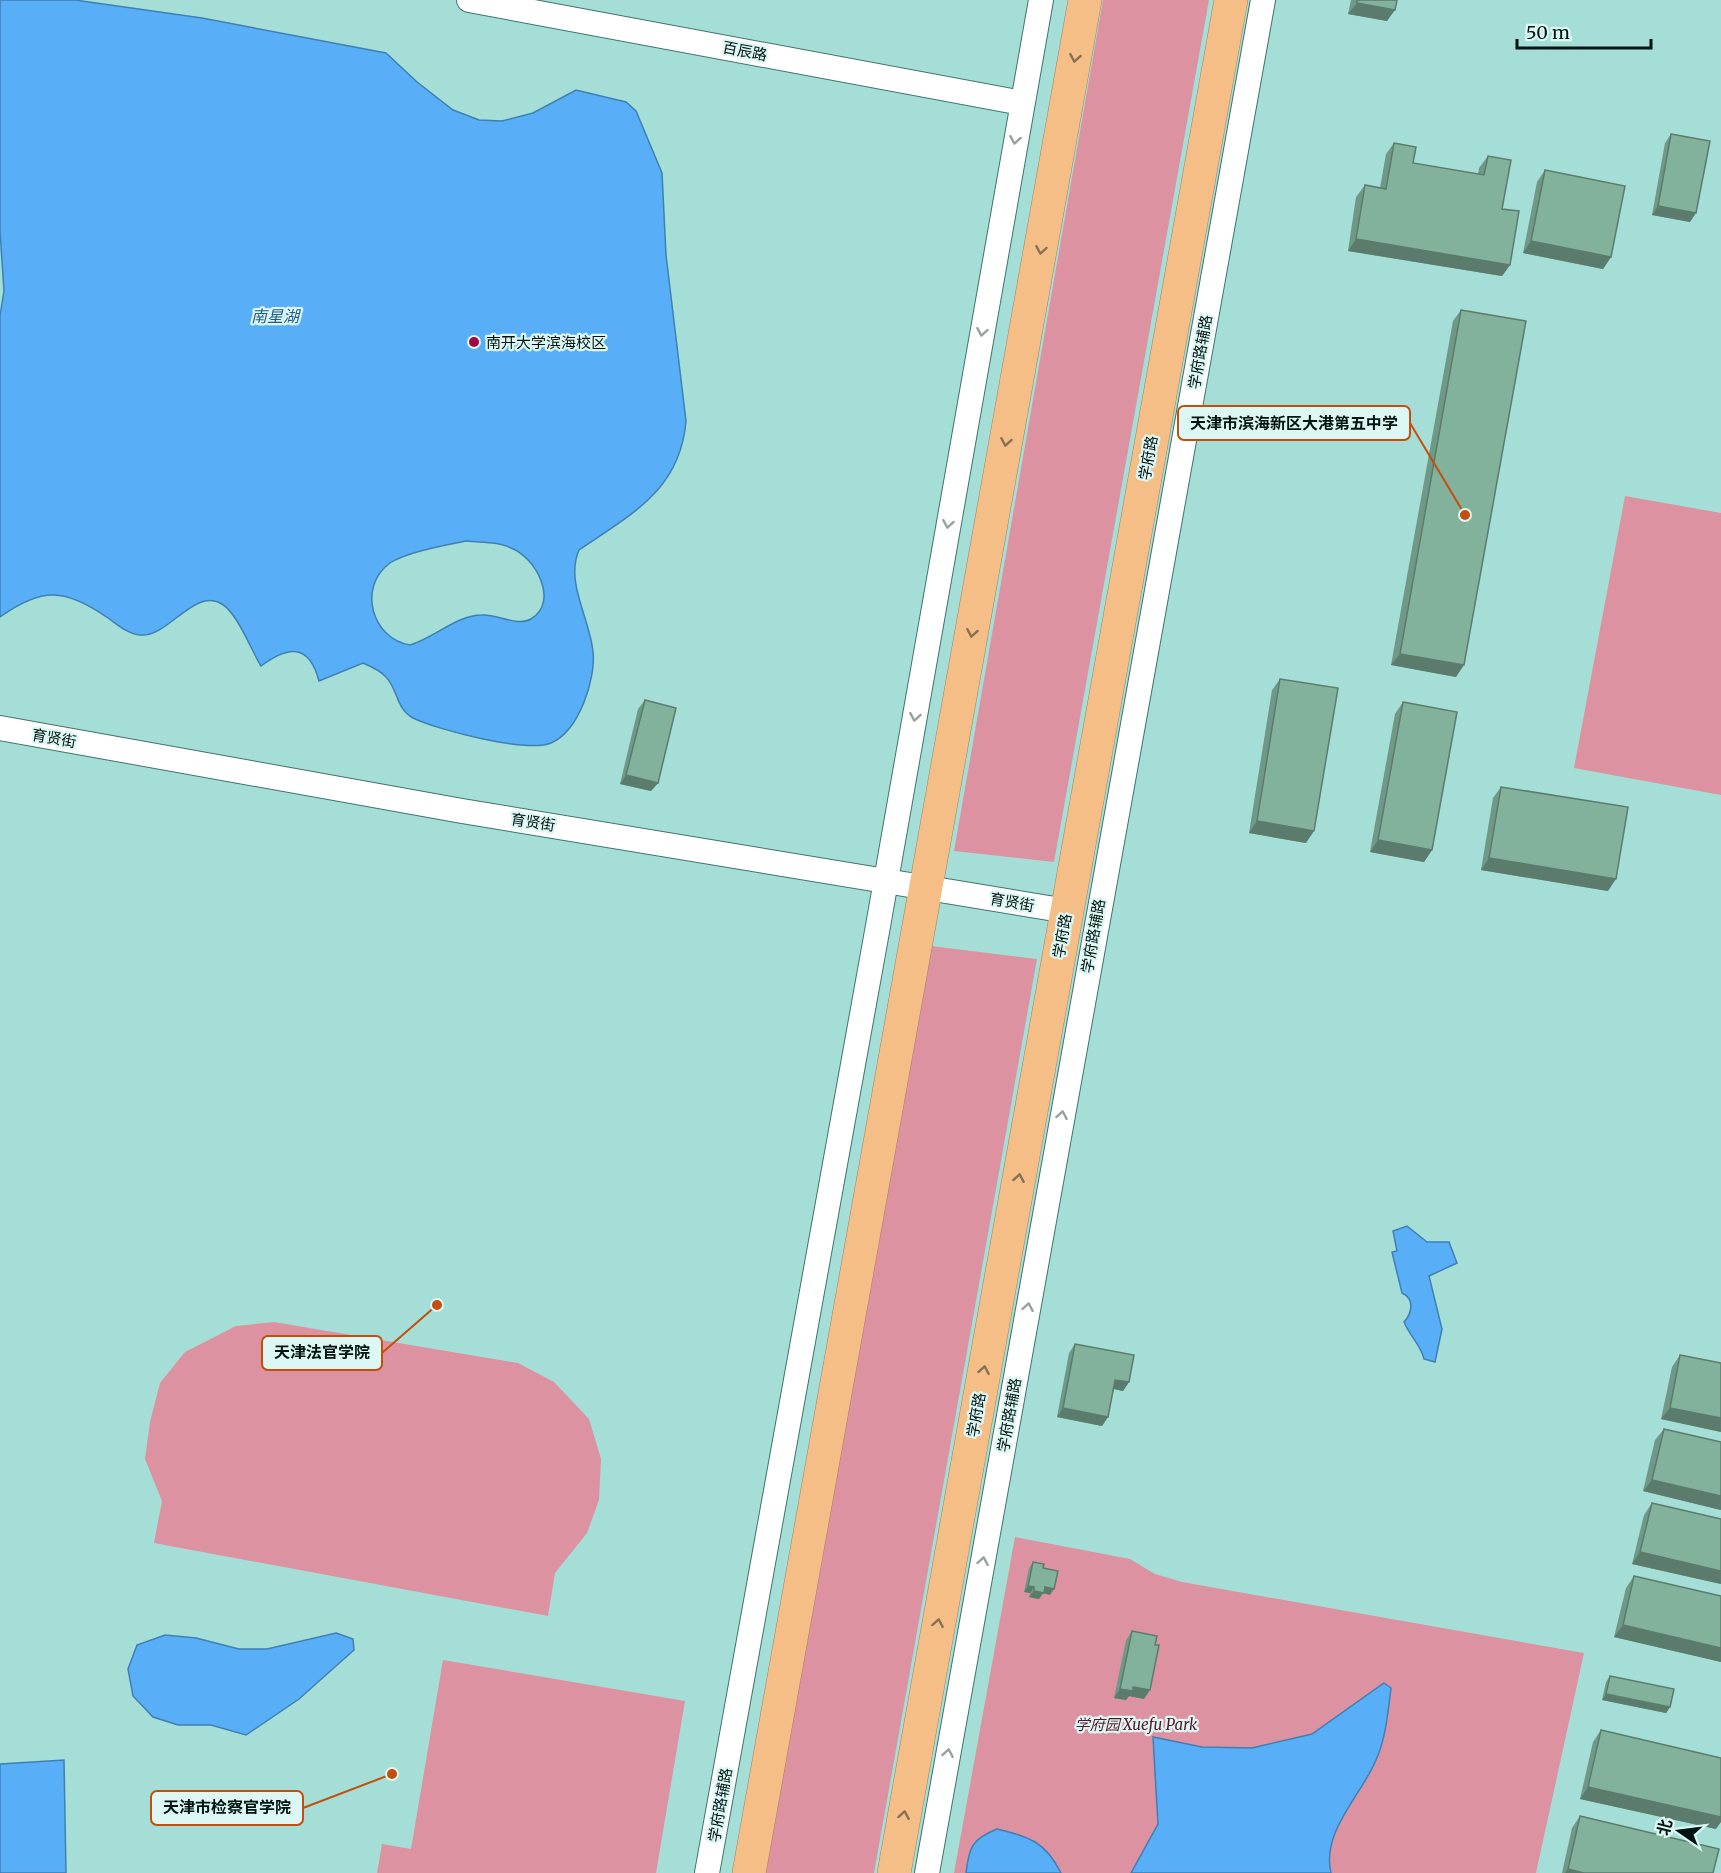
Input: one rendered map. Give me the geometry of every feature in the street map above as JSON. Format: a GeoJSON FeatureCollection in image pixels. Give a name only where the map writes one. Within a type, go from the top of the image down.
{"type":"FeatureCollection","features":[{"type":"Feature","properties":{"kind":"highway"},"geometry":{"type":"LineString","coordinates":[[749,1873],[1085,0]]}},
{"type":"Feature","properties":{"kind":"highway","name":"学府路"},"geometry":{"type":"LineString","coordinates":[[894,1873],[1231,0]]}},
{"type":"Feature","properties":{"kind":"street","name":"百辰路"},"geometry":{"type":"LineString","coordinates":[[469,0],[1022,103]]}},
{"type":"Feature","properties":{"kind":"street","name":"学府路辅路"},"geometry":{"type":"LineString","coordinates":[[707,1873],[886,881],[1041,0]]}},
{"type":"Feature","properties":{"kind":"street","name":"学府路辅路"},"geometry":{"type":"LineString","coordinates":[[927,1873],[1263,0]]}},
{"type":"Feature","properties":{"kind":"street","name":"育贤街"},"geometry":{"type":"LineString","coordinates":[[0,728],[462,811],[1066,911]]}},
{"type":"Feature","properties":{"kind":"green space"},"geometry":{"type":"Polygon","coordinates":[[[1103,0],[1209,0],[1054,862],[954,851],[1103,0]]]}},
{"type":"Feature","properties":{"kind":"green space"},"geometry":{"type":"Polygon","coordinates":[[[1625,496],[1721,513],[1721,795],[1574,768],[1625,496]]]}},
{"type":"Feature","properties":{"kind":"green space"},"geometry":{"type":"Polygon","coordinates":[[[931,946],[1037,959],[874,1873],[764,1873],[931,946]]]}},
{"type":"Feature","properties":{"kind":"green space"},"geometry":{"type":"Polygon","coordinates":[[[274,1322],[518,1363],[554,1382],[589,1419],[601,1459],[599,1500],[587,1533],[555,1573],[548,1616],[154,1543],[162,1501],[145,1459],[150,1422],[160,1383],[185,1352],[236,1326],[274,1322]]]}},
{"type":"Feature","properties":{"kind":"green space","name":"学府园 Xuefu Park"},"geometry":{"type":"Polygon","coordinates":[[[1015,1537],[1130,1559],[1155,1574],[1182,1582],[1584,1653],[1536,1873],[954,1873],[1015,1537]]]}},
{"type":"Feature","properties":{"kind":"green space"},"geometry":{"type":"Polygon","coordinates":[[[443,1660],[685,1701],[656,1873],[377,1873],[382,1844],[411,1849],[443,1660]]]}},
{"type":"Feature","properties":{"kind":"water","name":"南星湖"},"geometry":{"type":"Polygon","coordinates":[[[0,0],[75,0],[202,18],[386,53],[417,82],[453,110],[479,120],[502,121],[533,113],[576,90],[626,102],[636,111],[662,173],[666,255],[686,421],[682,445],[674,466],[663,483],[634,512],[579,550],[575,562],[576,588],[591,639],[593,663],[592,676],[584,703],[570,728],[551,743],[539,745],[482,739],[413,718],[403,709],[386,677],[363,663],[319,681],[310,660],[296,652],[280,655],[261,666],[244,633],[228,609],[212,601],[201,602],[161,629],[140,635],[127,631],[79,601],[54,595],[29,600],[0,617],[0,316],[4,291],[0,232],[0,0]],[[466,541],[406,555],[390,563],[380,573],[374,585],[373,611],[378,623],[386,633],[397,641],[410,645],[473,616],[488,615],[520,622],[531,619],[539,611],[544,591],[536,570],[528,560],[506,546],[466,541]]]}},
{"type":"Feature","properties":{"kind":"water"},"geometry":{"type":"Polygon","coordinates":[[[1407,1226],[1427,1242],[1449,1242],[1457,1263],[1429,1276],[1442,1329],[1435,1362],[1424,1359],[1404,1322],[1411,1306],[1409,1299],[1402,1293],[1392,1252],[1397,1251],[1393,1231],[1407,1226]]]}},
{"type":"Feature","properties":{"kind":"water"},"geometry":{"type":"Polygon","coordinates":[[[336,1633],[353,1639],[354,1650],[299,1699],[246,1735],[211,1725],[178,1725],[153,1717],[133,1696],[128,1669],[137,1645],[165,1635],[196,1638],[239,1649],[267,1649],[336,1633]]]}},
{"type":"Feature","properties":{"kind":"water"},"geometry":{"type":"Polygon","coordinates":[[[1384,1683],[1391,1688],[1382,1743],[1369,1774],[1337,1829],[1329,1858],[1331,1873],[1131,1873],[1158,1824],[1153,1737],[1202,1747],[1252,1748],[1312,1734],[1384,1683]]]}},
{"type":"Feature","properties":{"kind":"water"},"geometry":{"type":"Polygon","coordinates":[[[64,1760],[66,1873],[0,1873],[0,1764],[64,1760]]]}},
{"type":"Feature","properties":{"kind":"water"},"geometry":{"type":"Polygon","coordinates":[[[997,1829],[1035,1842],[1049,1854],[1061,1873],[966,1873],[973,1845],[982,1836],[997,1829]]]}},
{"type":"Feature","properties":{"kind":"building"},"geometry":{"type":"Polygon","coordinates":[[[1357,0],[1397,0],[1395,10],[1357,3],[1357,0]]]}},
{"type":"Feature","properties":{"kind":"building"},"geometry":{"type":"Polygon","coordinates":[[[1671,134],[1710,141],[1696,213],[1658,206],[1671,134]]]}},
{"type":"Feature","properties":{"kind":"building"},"geometry":{"type":"Polygon","coordinates":[[[1394,143],[1416,147],[1413,163],[1484,175],[1488,156],[1511,160],[1502,209],[1519,211],[1510,265],[1356,239],[1365,185],[1386,189],[1394,143]]]}},
{"type":"Feature","properties":{"kind":"building"},"geometry":{"type":"Polygon","coordinates":[[[1545,170],[1625,186],[1611,257],[1531,241],[1545,170]]]}},
{"type":"Feature","properties":{"kind":"building"},"geometry":{"type":"Polygon","coordinates":[[[1461,310],[1526,321],[1464,665],[1400,654],[1461,310]]]}},
{"type":"Feature","properties":{"kind":"building"},"geometry":{"type":"Polygon","coordinates":[[[1280,679],[1338,688],[1314,831],[1257,821],[1280,679]]]}},
{"type":"Feature","properties":{"kind":"building"},"geometry":{"type":"Polygon","coordinates":[[[645,700],[676,708],[658,783],[626,775],[645,700]]]}},
{"type":"Feature","properties":{"kind":"building"},"geometry":{"type":"Polygon","coordinates":[[[1403,702],[1457,712],[1432,850],[1378,840],[1403,702]]]}},
{"type":"Feature","properties":{"kind":"building"},"geometry":{"type":"Polygon","coordinates":[[[1501,787],[1628,807],[1616,879],[1489,858],[1501,787]]]}},
{"type":"Feature","properties":{"kind":"building"},"geometry":{"type":"Polygon","coordinates":[[[1075,1344],[1134,1355],[1129,1382],[1115,1380],[1108,1417],[1063,1408],[1075,1344]]]}},
{"type":"Feature","properties":{"kind":"building"},"geometry":{"type":"Polygon","coordinates":[[[1680,1355],[1721,1363],[1721,1418],[1670,1408],[1680,1355]]]}},
{"type":"Feature","properties":{"kind":"building"},"geometry":{"type":"Polygon","coordinates":[[[1664,1429],[1721,1442],[1721,1496],[1652,1480],[1664,1429]]]}},
{"type":"Feature","properties":{"kind":"building"},"geometry":{"type":"Polygon","coordinates":[[[1652,1503],[1721,1519],[1721,1571],[1640,1552],[1652,1503]]]}},
{"type":"Feature","properties":{"kind":"building"},"geometry":{"type":"Polygon","coordinates":[[[1033,1562],[1044,1564],[1043,1568],[1058,1571],[1054,1589],[1045,1587],[1044,1593],[1034,1591],[1034,1587],[1028,1586],[1033,1562]]]}},
{"type":"Feature","properties":{"kind":"building"},"geometry":{"type":"Polygon","coordinates":[[[1634,1576],[1721,1596],[1721,1648],[1623,1625],[1634,1576]]]}},
{"type":"Feature","properties":{"kind":"building"},"geometry":{"type":"Polygon","coordinates":[[[1132,1631],[1157,1636],[1155,1645],[1159,1645],[1150,1690],[1133,1687],[1133,1691],[1120,1689],[1132,1631]]]}},
{"type":"Feature","properties":{"kind":"building"},"geometry":{"type":"Polygon","coordinates":[[[1610,1676],[1674,1689],[1670,1707],[1606,1694],[1610,1676]]]}},
{"type":"Feature","properties":{"kind":"building"},"geometry":{"type":"Polygon","coordinates":[[[1601,1730],[1721,1758],[1721,1817],[1588,1787],[1601,1730]]]}},
{"type":"Feature","properties":{"kind":"building"},"geometry":{"type":"Polygon","coordinates":[[[1580,1816],[1719,1849],[1713,1873],[1584,1873],[1568,1869],[1580,1816]]]}},
{"type":"Feature","properties":{"kind":"place","name":"南开大学滨海校区"},"geometry":{"type":"Point","coordinates":[474,342]}},
{"type":"Feature","properties":{"kind":"place","name":"天津市滨海新区大港第五中学"},"geometry":{"type":"Point","coordinates":[1465,515]}},
{"type":"Feature","properties":{"kind":"place","name":"天津法官学院"},"geometry":{"type":"Point","coordinates":[437,1305]}},
{"type":"Feature","properties":{"kind":"place","name":"天津市检察官学院"},"geometry":{"type":"Point","coordinates":[392,1774]}}]}
